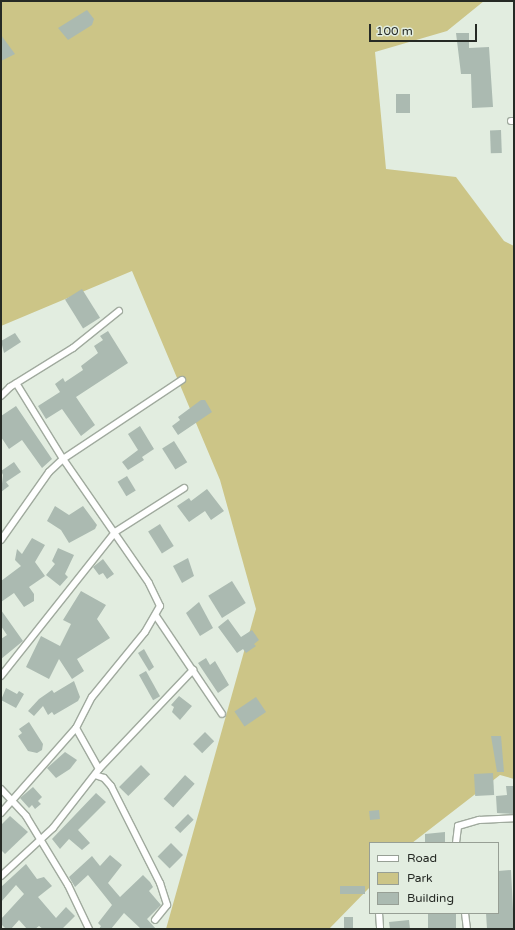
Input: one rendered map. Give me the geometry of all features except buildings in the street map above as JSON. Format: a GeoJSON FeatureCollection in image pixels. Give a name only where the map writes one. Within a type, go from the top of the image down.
{"type":"FeatureCollection","features":[{"type":"Feature","properties":{"kind":"street"},"geometry":{"type":"LineString","coordinates":[[1,396],[16,383],[73,348],[119,311]]}},
{"type":"Feature","properties":{"kind":"street"},"geometry":{"type":"LineString","coordinates":[[1,540],[49,472],[63,459],[182,380]]}},
{"type":"Feature","properties":{"kind":"street"},"geometry":{"type":"LineString","coordinates":[[1,813],[76,728],[92,697],[156,616],[160,606],[158,597],[115,532],[63,459],[16,383]]}},
{"type":"Feature","properties":{"kind":"street"},"geometry":{"type":"LineString","coordinates":[[1,676],[115,532],[184,488]]}},
{"type":"Feature","properties":{"kind":"street"},"geometry":{"type":"LineString","coordinates":[[156,616],[222,714]]}},
{"type":"Feature","properties":{"kind":"street"},"geometry":{"type":"LineString","coordinates":[[1,876],[40,840],[63,816],[97,772],[193,670]]}},
{"type":"Feature","properties":{"kind":"street"},"geometry":{"type":"LineString","coordinates":[[76,728],[97,772],[111,786],[160,883],[167,906],[155,920]]}},
{"type":"Feature","properties":{"kind":"street"},"geometry":{"type":"LineString","coordinates":[[1,789],[11,802],[26,816],[68,885],[88,929]]}},
{"type":"Feature","properties":{"kind":"street"},"geometry":{"type":"LineString","coordinates":[[456,842],[458,826],[479,820],[514,818]]}},
{"type":"Feature","properties":{"kind":"street"},"geometry":{"type":"LineString","coordinates":[[379,914],[380,929]]}},
{"type":"Feature","properties":{"kind":"street"},"geometry":{"type":"LineString","coordinates":[[465,914],[467,929]]}},
{"type":"Feature","properties":{"kind":"green space"},"geometry":{"type":"Polygon","coordinates":[[[1,1],[484,1],[447,31],[375,52],[386,169],[456,177],[504,241],[514,246],[514,779],[500,775],[413,842],[369,842],[369,888],[329,929],[166,929],[256,609],[220,480],[132,271],[1,326],[1,1]]]}}]}
